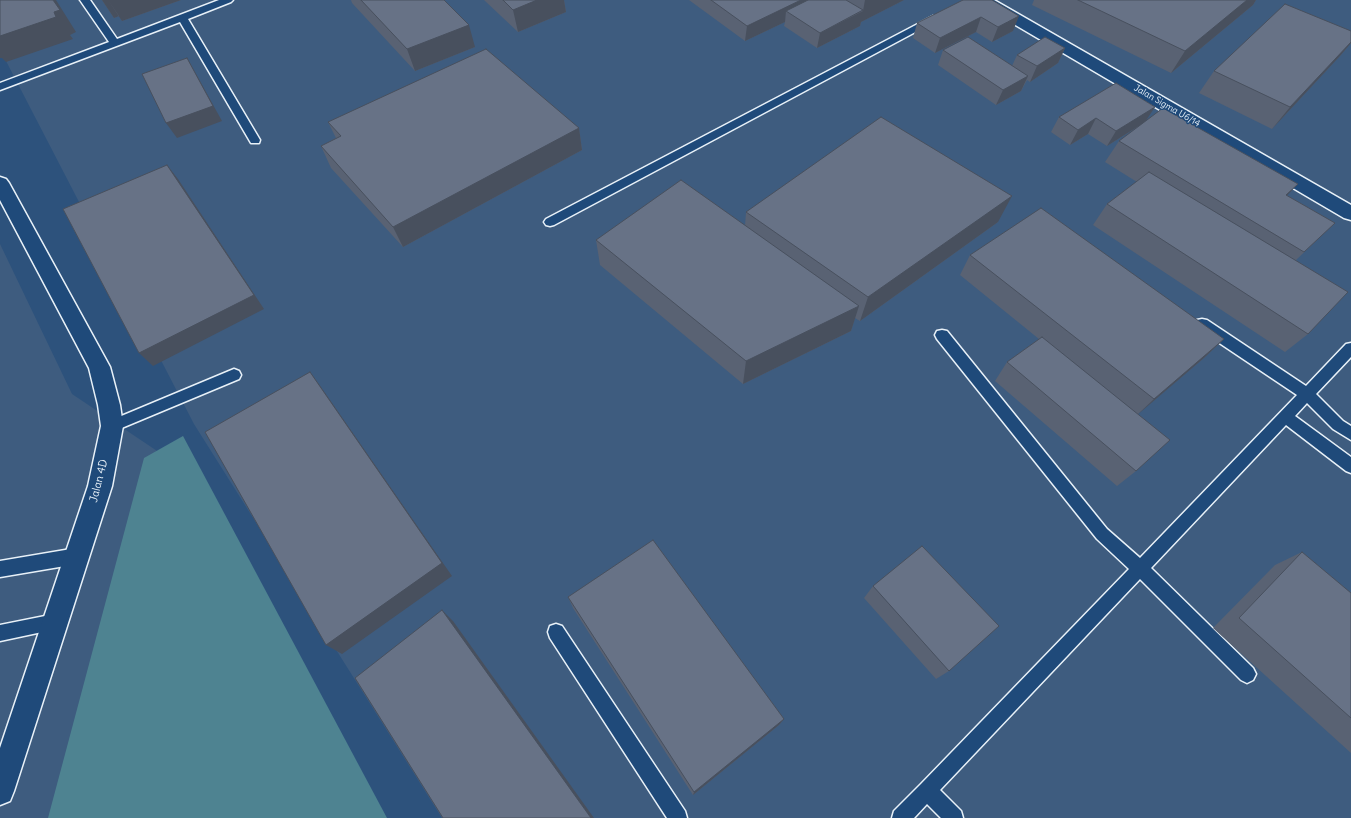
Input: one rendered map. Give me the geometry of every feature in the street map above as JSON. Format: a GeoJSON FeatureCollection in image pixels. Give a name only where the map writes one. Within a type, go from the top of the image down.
{"type":"FeatureCollection","features":[{"type":"Feature","properties":{"kind":"street","name":"Jalan Sigma U6/14"},"geometry":{"type":"LineString","coordinates":[[983,0],[1351,213]]}},
{"type":"Feature","properties":{"kind":"street","name":"Jalan 4D"},"geometry":{"type":"LineString","coordinates":[[0,183],[99,367],[110,405],[112,426],[100,486],[0,791]]}},
{"type":"Feature","properties":{"kind":"lane"},"geometry":{"type":"LineString","coordinates":[[85,0],[115,43]]}},
{"type":"Feature","properties":{"kind":"lane"},"geometry":{"type":"LineString","coordinates":[[0,86],[182,18],[222,1]]}},
{"type":"Feature","properties":{"kind":"lane"},"geometry":{"type":"LineString","coordinates":[[550,222],[941,15]]}},
{"type":"Feature","properties":{"kind":"lane"},"geometry":{"type":"LineString","coordinates":[[182,18],[255,140]]}},
{"type":"Feature","properties":{"kind":"lane"},"geometry":{"type":"LineString","coordinates":[[1190,316],[1307,394],[1338,425],[1351,434]]}},
{"type":"Feature","properties":{"kind":"lane"},"geometry":{"type":"LineString","coordinates":[[942,335],[1102,534],[1140,568],[1247,674]]}},
{"type":"Feature","properties":{"kind":"lane"},"geometry":{"type":"LineString","coordinates":[[901,818],[1351,348]]}},
{"type":"Feature","properties":{"kind":"lane"},"geometry":{"type":"LineString","coordinates":[[112,426],[234,375]]}},
{"type":"Feature","properties":{"kind":"lane"},"geometry":{"type":"LineString","coordinates":[[1286,417],[1351,466]]}},
{"type":"Feature","properties":{"kind":"lane"},"geometry":{"type":"LineString","coordinates":[[0,569],[77,556]]}},
{"type":"Feature","properties":{"kind":"lane"},"geometry":{"type":"LineString","coordinates":[[0,634],[55,622]]}},
{"type":"Feature","properties":{"kind":"lane"},"geometry":{"type":"LineString","coordinates":[[556,632],[678,818]]}},
{"type":"Feature","properties":{"kind":"lane"},"geometry":{"type":"LineString","coordinates":[[927,790],[954,818]]}},
{"type":"Feature","properties":{"kind":"shaded area"},"geometry":{"type":"Polygon","coordinates":[[[0,0],[1351,0],[1351,818],[442,818],[194,424],[5,59],[0,0]]]}},
{"type":"Feature","properties":{"kind":"shaded area"},"geometry":{"type":"Polygon","coordinates":[[[0,244],[72,394],[184,469],[375,818],[0,818],[0,244]]]}},
{"type":"Feature","properties":{"kind":"green space"},"geometry":{"type":"Polygon","coordinates":[[[183,436],[387,818],[48,818],[144,458],[183,436]]]}},
{"type":"Feature","properties":{"kind":"building"},"geometry":{"type":"Polygon","coordinates":[[[0,0],[53,0],[60,10],[54,12],[56,17],[0,36],[0,0]]]}},
{"type":"Feature","properties":{"kind":"building"},"geometry":{"type":"Polygon","coordinates":[[[361,0],[444,0],[469,25],[407,49],[361,0]]]}},
{"type":"Feature","properties":{"kind":"building"},"geometry":{"type":"Polygon","coordinates":[[[503,0],[537,0],[513,10],[503,0]]]}},
{"type":"Feature","properties":{"kind":"building"},"geometry":{"type":"Polygon","coordinates":[[[711,0],[801,0],[747,26],[711,0]]]}},
{"type":"Feature","properties":{"kind":"building"},"geometry":{"type":"Polygon","coordinates":[[[808,0],[846,0],[863,10],[820,33],[786,11],[808,0]]]}},
{"type":"Feature","properties":{"kind":"building"},"geometry":{"type":"Polygon","coordinates":[[[963,0],[992,0],[1019,16],[998,27],[981,17],[940,38],[917,23],[963,0]]]}},
{"type":"Feature","properties":{"kind":"building"},"geometry":{"type":"Polygon","coordinates":[[[1078,0],[1247,0],[1185,51],[1078,0]]]}},
{"type":"Feature","properties":{"kind":"building"},"geometry":{"type":"Polygon","coordinates":[[[1285,4],[1351,31],[1351,42],[1290,107],[1214,71],[1285,4]]]}},
{"type":"Feature","properties":{"kind":"building"},"geometry":{"type":"Polygon","coordinates":[[[968,37],[1028,76],[1003,90],[943,50],[968,37]]]}},
{"type":"Feature","properties":{"kind":"building"},"geometry":{"type":"Polygon","coordinates":[[[1045,37],[1065,48],[1037,66],[1017,55],[1045,37]]]}},
{"type":"Feature","properties":{"kind":"building"},"geometry":{"type":"Polygon","coordinates":[[[486,49],[579,128],[393,227],[321,146],[341,136],[328,122],[486,49]]]}},
{"type":"Feature","properties":{"kind":"building"},"geometry":{"type":"Polygon","coordinates":[[[187,58],[213,106],[166,123],[142,74],[187,58]]]}},
{"type":"Feature","properties":{"kind":"building"},"geometry":{"type":"Polygon","coordinates":[[[1116,83],[1155,107],[1116,131],[1096,118],[1078,130],[1059,117],[1116,83]]]}},
{"type":"Feature","properties":{"kind":"building"},"geometry":{"type":"Polygon","coordinates":[[[1163,108],[1298,184],[1286,195],[1335,223],[1304,252],[1119,141],[1163,108]]]}},
{"type":"Feature","properties":{"kind":"building"},"geometry":{"type":"Polygon","coordinates":[[[881,117],[1012,196],[868,297],[746,212],[881,117]]]}},
{"type":"Feature","properties":{"kind":"building"},"geometry":{"type":"Polygon","coordinates":[[[167,165],[254,295],[139,353],[63,209],[167,165]]]}},
{"type":"Feature","properties":{"kind":"building"},"geometry":{"type":"Polygon","coordinates":[[[1149,172],[1348,292],[1308,334],[1107,204],[1149,172]]]}},
{"type":"Feature","properties":{"kind":"building"},"geometry":{"type":"Polygon","coordinates":[[[681,180],[859,306],[746,361],[596,240],[681,180]]]}},
{"type":"Feature","properties":{"kind":"building"},"geometry":{"type":"Polygon","coordinates":[[[1041,208],[1224,339],[1154,399],[970,255],[1041,208]]]}},
{"type":"Feature","properties":{"kind":"building"},"geometry":{"type":"Polygon","coordinates":[[[1042,337],[1170,440],[1136,471],[1007,362],[1042,337]]]}},
{"type":"Feature","properties":{"kind":"building"},"geometry":{"type":"Polygon","coordinates":[[[310,372],[442,563],[326,645],[205,432],[310,372]]]}},
{"type":"Feature","properties":{"kind":"building"},"geometry":{"type":"Polygon","coordinates":[[[653,540],[784,719],[694,792],[568,597],[653,540]]]}},
{"type":"Feature","properties":{"kind":"building"},"geometry":{"type":"Polygon","coordinates":[[[922,546],[999,626],[949,671],[873,586],[922,546]]]}},
{"type":"Feature","properties":{"kind":"building"},"geometry":{"type":"Polygon","coordinates":[[[1302,552],[1351,593],[1351,718],[1239,618],[1302,552]]]}},
{"type":"Feature","properties":{"kind":"building"},"geometry":{"type":"Polygon","coordinates":[[[442,610],[591,818],[443,818],[355,678],[442,610]]]}}]}
